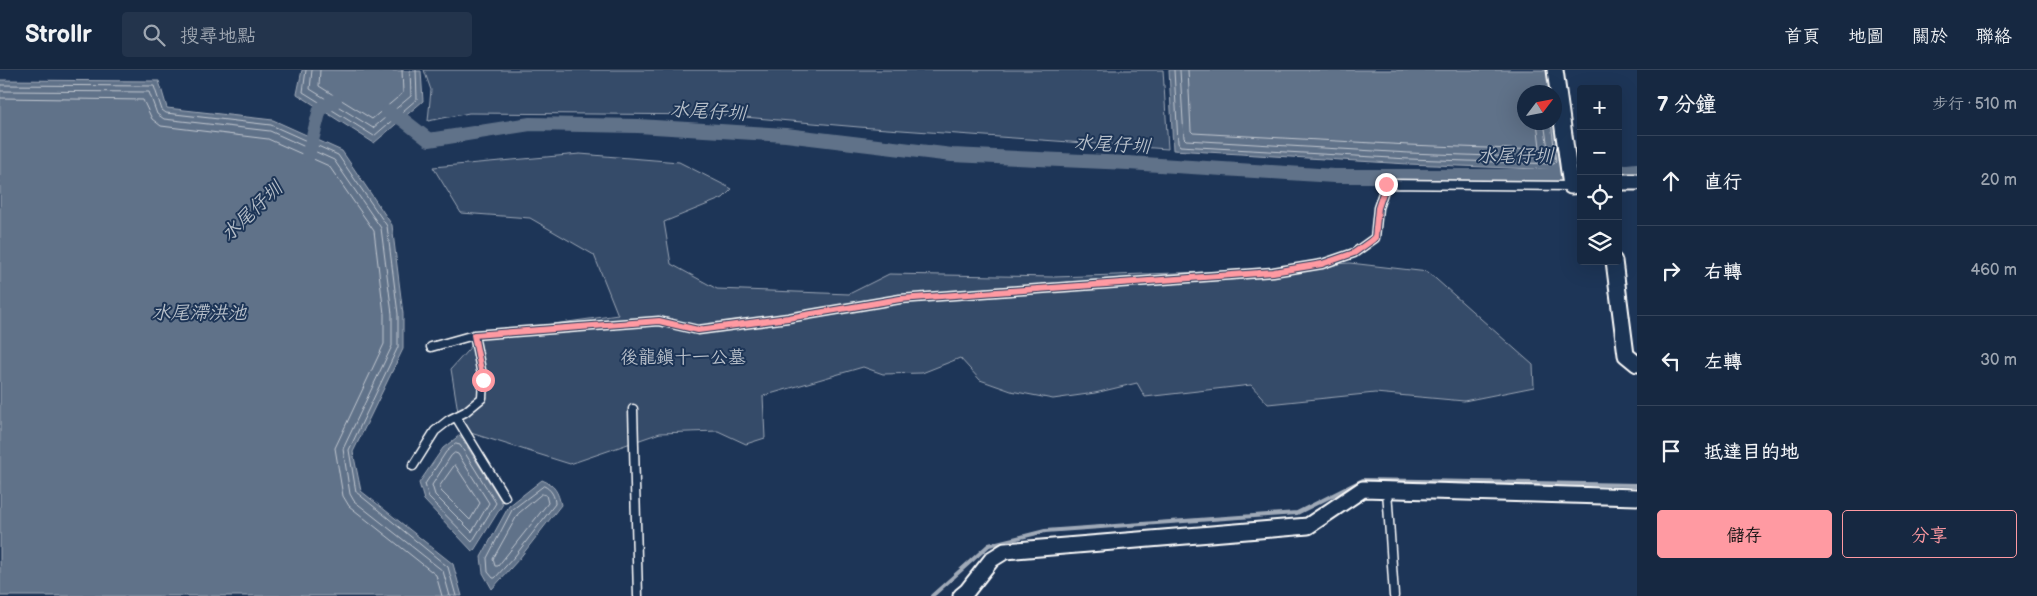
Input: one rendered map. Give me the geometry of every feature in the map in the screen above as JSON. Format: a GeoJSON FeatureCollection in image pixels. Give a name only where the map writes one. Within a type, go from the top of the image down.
{"type":"FeatureCollection","features":[{"type":"Feature","properties":{"kind":"street"},"geometry":{"type":"LineString","coordinates":[[1555,70],[1574,184]]}},
{"type":"Feature","properties":{"kind":"street"},"geometry":{"type":"LineString","coordinates":[[1622,182],[1637,182]]}},
{"type":"Feature","properties":{"kind":"street"},"geometry":{"type":"LineString","coordinates":[[1615,265],[1626,355],[1637,364]]}},
{"type":"Feature","properties":{"kind":"street"},"geometry":{"type":"LineString","coordinates":[[961,596],[992,559],[1005,551],[1308,526],[1364,489],[1637,497]]}},
{"type":"Feature","properties":{"kind":"lane"},"geometry":{"type":"LineString","coordinates":[[431,347],[474,335],[659,321],[698,330],[788,318],[900,299],[1273,272],[1322,264],[1354,253],[1375,238],[1378,208],[1386,184],[1574,184]]}},
{"type":"Feature","properties":{"kind":"lane"},"geometry":{"type":"LineString","coordinates":[[412,466],[434,431],[482,398],[483,380],[474,335]]}},
{"type":"Feature","properties":{"kind":"lane"},"geometry":{"type":"LineString","coordinates":[[633,409],[638,596]]}},
{"type":"Feature","properties":{"kind":"lane"},"geometry":{"type":"LineString","coordinates":[[456,417],[505,497]]}},
{"type":"Feature","properties":{"kind":"lane"},"geometry":{"type":"LineString","coordinates":[[1387,490],[1394,596]]}},
{"type":"Feature","properties":{"kind":"green space"},"geometry":{"type":"Polygon","coordinates":[[[424,70],[1163,70],[1168,149],[721,115],[469,113],[428,121],[431,90],[424,70]]]}},
{"type":"Feature","properties":{"kind":"green space","name":"後龍鎮十一公墓"},"geometry":{"type":"Polygon","coordinates":[[[580,154],[679,162],[732,189],[723,198],[664,222],[671,264],[717,289],[849,294],[889,274],[1054,277],[1207,272],[1350,263],[1428,272],[1533,365],[1534,387],[1464,401],[1375,393],[1268,404],[1251,385],[1145,397],[1137,383],[1095,393],[1053,399],[1011,391],[980,380],[960,358],[922,373],[883,374],[863,367],[763,396],[765,438],[746,444],[718,431],[660,433],[570,464],[461,430],[451,369],[482,334],[618,315],[594,255],[530,218],[461,213],[433,167],[580,154]]]}},
{"type":"Feature","properties":{"kind":"water"},"geometry":{"type":"Polygon","coordinates":[[[302,70],[421,71],[423,101],[374,143],[297,94],[302,70]]]}},
{"type":"Feature","properties":{"kind":"water"},"geometry":{"type":"Polygon","coordinates":[[[1169,70],[1548,70],[1550,85],[1517,85],[1517,130],[1557,130],[1563,170],[1408,164],[1173,150],[1169,70]]]}},
{"type":"Feature","properties":{"kind":"water","name":"水尾滯洪池"},"geometry":{"type":"Polygon","coordinates":[[[0,80],[159,81],[167,108],[273,120],[342,151],[392,225],[403,314],[403,349],[353,452],[361,491],[453,564],[462,596],[0,596],[0,80]]]}},
{"type":"Feature","properties":{"kind":"water"},"geometry":{"type":"Polygon","coordinates":[[[460,435],[503,504],[473,552],[424,500],[419,483],[443,448],[460,435]]]}},
{"type":"Feature","properties":{"kind":"water"},"geometry":{"type":"Polygon","coordinates":[[[542,480],[550,484],[555,490],[561,505],[519,559],[492,589],[483,573],[481,557],[509,506],[542,480]]]}},
{"type":"Feature","properties":{"kind":"waterway","name":"水尾仔圳"},"geometry":{"type":"LineString","coordinates":[[308,156],[320,109],[335,101]]}},
{"type":"Feature","properties":{"kind":"waterway","name":"水尾仔圳"},"geometry":{"type":"LineString","coordinates":[[387,112],[402,119],[429,140],[530,124],[638,126],[786,135],[952,155],[1128,163],[1334,176],[1577,175]]}},
{"type":"Feature","properties":{"kind":"waterway","name":"水尾仔圳"},"geometry":{"type":"LineString","coordinates":[[1622,172],[1637,170]]}},
{"type":"Feature","properties":{"kind":"waterway"},"geometry":{"type":"LineString","coordinates":[[932,596],[989,545],[1045,531],[1297,513],[1363,480],[1637,485]]}},
{"type":"Feature","properties":{"kind":"route"},"geometry":{"type":"LineString","coordinates":[[483,380],[474,335],[659,321],[698,330],[788,318],[900,299],[1273,272],[1322,264],[1354,253],[1375,238],[1378,208],[1386,184]]}}]}
